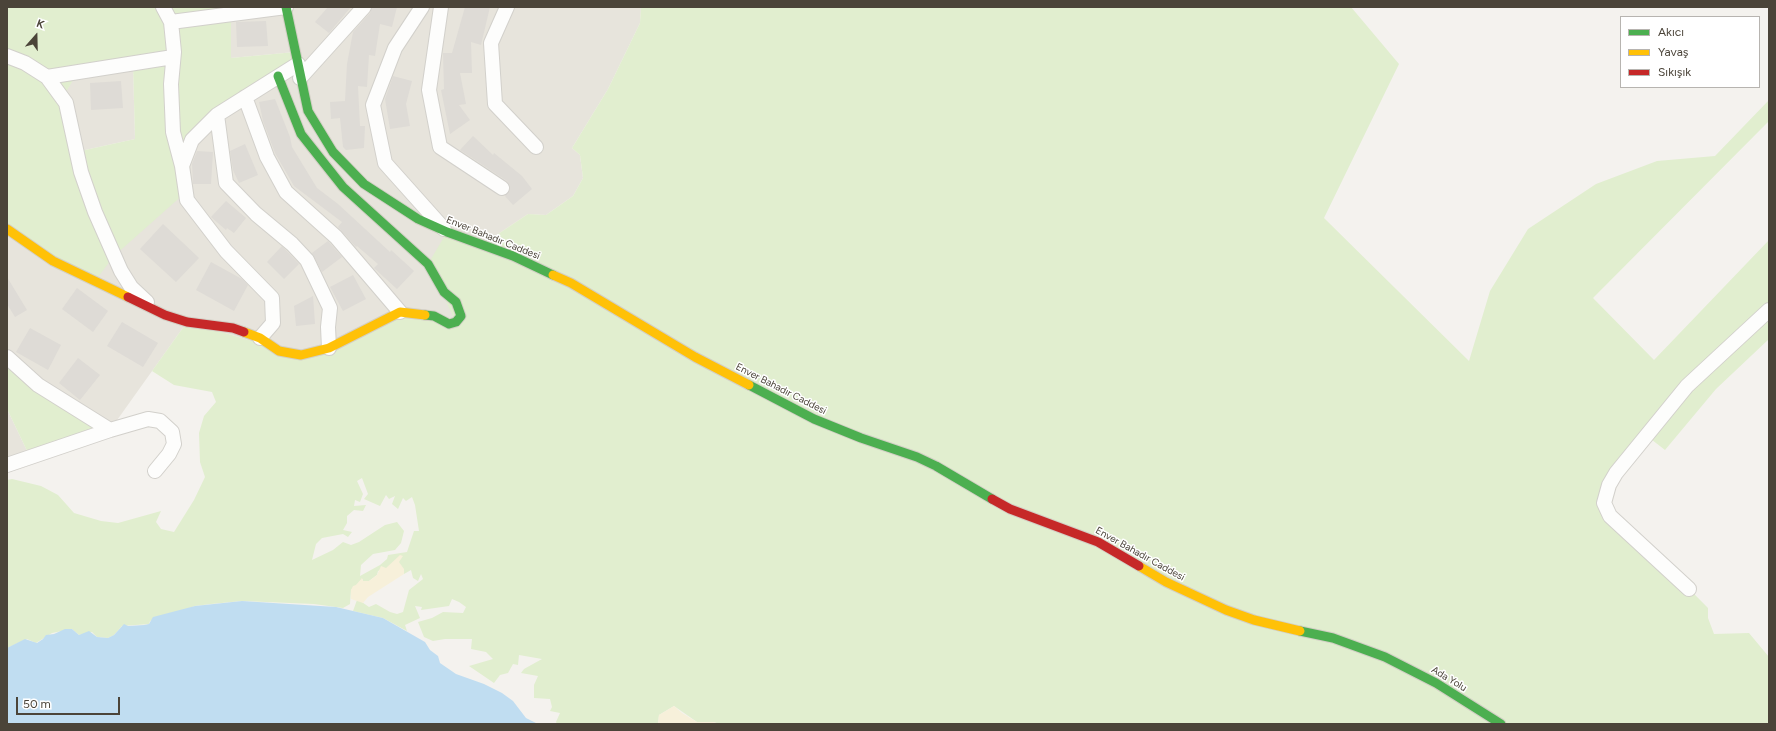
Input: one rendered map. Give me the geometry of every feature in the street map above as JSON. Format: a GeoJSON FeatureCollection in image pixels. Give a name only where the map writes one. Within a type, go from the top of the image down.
{"type":"FeatureCollection","features":[{"type":"Feature","properties":{"kind":"main road","name":"Enver Bahadır Caddesi"},"geometry":{"type":"LineString","coordinates":[[286,7],[308,111],[333,152],[364,184],[418,219],[447,232],[483,244],[571,283],[694,357],[814,419],[923,460],[988,498],[1010,509],[1098,542],[1166,582],[1199,598],[1254,620],[1333,638],[1384,657]]}},
{"type":"Feature","properties":{"kind":"main road"},"geometry":{"type":"LineString","coordinates":[[7,229],[54,261],[159,312],[187,322],[233,328],[260,338],[279,351],[301,355],[329,348],[400,312],[434,316],[449,324],[456,322],[461,316],[456,302],[444,292],[428,264],[343,187],[321,162],[301,134],[278,76]]}},
{"type":"Feature","properties":{"kind":"main road","name":"Ada Yolu"},"geometry":{"type":"LineString","coordinates":[[1384,657],[1436,683],[1501,724]]}},
{"type":"Feature","properties":{"kind":"street"},"geometry":{"type":"LineString","coordinates":[[163,7],[171,22],[173,57],[171,84],[173,132],[182,166],[187,200],[226,251],[272,298],[273,324],[260,338]]}},
{"type":"Feature","properties":{"kind":"street"},"geometry":{"type":"LineString","coordinates":[[171,22],[286,7]]}},
{"type":"Feature","properties":{"kind":"street"},"geometry":{"type":"LineString","coordinates":[[300,78],[364,7]]}},
{"type":"Feature","properties":{"kind":"street"},"geometry":{"type":"LineString","coordinates":[[422,7],[395,48],[373,105],[385,163],[447,232]]}},
{"type":"Feature","properties":{"kind":"street"},"geometry":{"type":"LineString","coordinates":[[441,7],[429,90],[440,147],[502,188]]}},
{"type":"Feature","properties":{"kind":"street"},"geometry":{"type":"LineString","coordinates":[[507,7],[491,43],[495,104],[536,147]]}},
{"type":"Feature","properties":{"kind":"street"},"geometry":{"type":"LineString","coordinates":[[7,56],[25,63],[47,77],[66,103],[81,172],[95,212],[121,271],[131,287],[159,312]]}},
{"type":"Feature","properties":{"kind":"street"},"geometry":{"type":"LineString","coordinates":[[47,77],[173,57]]}},
{"type":"Feature","properties":{"kind":"street"},"geometry":{"type":"LineString","coordinates":[[182,166],[192,140],[217,115],[298,64]]}},
{"type":"Feature","properties":{"kind":"street"},"geometry":{"type":"LineString","coordinates":[[245,98],[267,157],[286,192],[336,237],[400,312]]}},
{"type":"Feature","properties":{"kind":"street"},"geometry":{"type":"LineString","coordinates":[[217,115],[226,183],[256,214],[292,244],[307,260],[330,308],[328,328],[329,348]]}},
{"type":"Feature","properties":{"kind":"street"},"geometry":{"type":"LineString","coordinates":[[1689,589],[1610,516],[1604,503],[1609,485],[1616,473],[1687,386],[1769,310]]}},
{"type":"Feature","properties":{"kind":"street"},"geometry":{"type":"LineString","coordinates":[[7,357],[38,385],[110,430]]}},
{"type":"Feature","properties":{"kind":"street"},"geometry":{"type":"LineString","coordinates":[[7,465],[110,430],[148,420],[160,421],[172,432],[174,444],[169,454],[155,471]]}},
{"type":"Feature","properties":{"kind":"shaded area"},"geometry":{"type":"Polygon","coordinates":[[[286,7],[641,7],[640,23],[608,89],[572,148],[580,155],[583,178],[573,196],[546,215],[528,214],[483,244],[461,316],[301,355],[187,322],[110,430],[7,357],[7,229],[192,140],[295,52],[231,58],[230,14],[286,7]]]}},
{"type":"Feature","properties":{"kind":"shaded area"},"geometry":{"type":"Polygon","coordinates":[[[133,64],[135,139],[76,152],[62,97],[78,72],[133,64]]]}},
{"type":"Feature","properties":{"kind":"shaded area"},"geometry":{"type":"Polygon","coordinates":[[[7,409],[30,457],[7,465],[7,409]]]}},
{"type":"Feature","properties":{"kind":"green space"},"geometry":{"type":"Polygon","coordinates":[[[7,7],[286,7],[231,14],[231,58],[295,52],[298,64],[192,140],[185,193],[114,256],[95,281],[7,229],[7,7]],[[133,64],[78,72],[63,97],[76,152],[135,139],[133,64]]]}},
{"type":"Feature","properties":{"kind":"green space"},"geometry":{"type":"Polygon","coordinates":[[[641,7],[1351,7],[1399,64],[1324,218],[1469,361],[1490,291],[1528,229],[1596,184],[1657,161],[1715,156],[1769,100],[1769,121],[1593,298],[1654,360],[1769,240],[1769,339],[1716,389],[1665,450],[1647,436],[1604,503],[1708,608],[1708,618],[1714,634],[1749,633],[1769,657],[1769,724],[720,724],[713,722],[697,722],[674,706],[659,715],[658,724],[557,724],[556,722],[560,713],[550,711],[552,707],[550,699],[534,698],[534,685],[538,676],[521,673],[524,669],[542,659],[519,655],[518,665],[513,664],[508,673],[500,675],[494,683],[469,666],[493,659],[486,652],[471,649],[472,639],[445,639],[433,641],[424,637],[418,622],[432,618],[443,612],[463,613],[466,607],[459,602],[452,599],[449,606],[421,610],[422,607],[415,606],[420,618],[405,625],[407,631],[383,618],[353,611],[357,600],[359,600],[369,607],[376,604],[390,612],[397,614],[403,612],[409,590],[423,579],[421,574],[418,581],[413,578],[411,570],[404,574],[404,569],[386,568],[378,571],[377,575],[369,581],[363,581],[363,579],[351,590],[350,604],[343,608],[314,604],[242,601],[211,604],[195,606],[150,621],[149,624],[122,626],[114,635],[108,638],[97,637],[92,632],[79,635],[72,629],[52,633],[36,643],[27,639],[7,648],[7,480],[12,479],[41,486],[58,495],[74,513],[101,521],[118,523],[161,511],[156,522],[161,529],[174,532],[194,500],[205,477],[200,462],[199,433],[204,416],[216,402],[212,392],[174,385],[152,371],[187,322],[301,355],[400,312],[456,322],[428,264],[447,232],[483,244],[528,214],[546,215],[573,196],[583,178],[580,155],[572,148],[608,89],[640,23],[641,7]],[[362,478],[357,481],[363,494],[360,502],[355,500],[354,506],[366,505],[363,511],[354,510],[347,516],[347,523],[343,530],[352,532],[348,537],[343,534],[322,538],[316,544],[312,560],[333,550],[343,542],[351,545],[359,542],[385,525],[397,522],[404,531],[401,543],[395,550],[373,554],[361,565],[360,576],[380,565],[387,559],[388,555],[407,552],[414,531],[419,531],[415,505],[412,497],[406,501],[403,498],[398,509],[392,504],[395,496],[389,499],[386,495],[380,506],[364,499],[368,494],[362,478]]]}},
{"type":"Feature","properties":{"kind":"green space"},"geometry":{"type":"Polygon","coordinates":[[[7,357],[110,430],[30,457],[7,409],[7,357]]]}},
{"type":"Feature","properties":{"kind":"sand"},"geometry":{"type":"Polygon","coordinates":[[[400,555],[403,556],[399,562],[404,569],[404,574],[368,597],[363,603],[351,599],[351,590],[353,586],[356,585],[362,578],[363,581],[369,581],[377,575],[381,566],[386,568],[400,555]]]}},
{"type":"Feature","properties":{"kind":"sand"},"geometry":{"type":"Polygon","coordinates":[[[674,706],[697,722],[713,722],[720,724],[658,724],[659,715],[674,706]]]}},
{"type":"Feature","properties":{"kind":"water"},"geometry":{"type":"Polygon","coordinates":[[[242,601],[336,607],[383,618],[425,642],[430,650],[438,656],[440,663],[456,674],[484,684],[502,693],[513,701],[526,718],[538,724],[7,724],[7,648],[25,639],[37,643],[46,635],[54,634],[65,629],[72,629],[79,635],[89,631],[97,637],[108,638],[114,635],[124,624],[128,626],[144,625],[149,624],[153,617],[195,606],[242,601]]]}},
{"type":"Feature","properties":{"kind":"building"},"geometry":{"type":"Polygon","coordinates":[[[328,7],[351,7],[329,33],[315,22],[328,7]]]}},
{"type":"Feature","properties":{"kind":"building"},"geometry":{"type":"Polygon","coordinates":[[[372,7],[397,7],[392,27],[380,24],[375,56],[369,55],[367,87],[358,86],[360,126],[365,126],[364,148],[346,150],[343,147],[340,118],[331,119],[330,102],[345,101],[347,64],[353,32],[370,13],[372,7]]]}},
{"type":"Feature","properties":{"kind":"building"},"geometry":{"type":"Polygon","coordinates":[[[465,7],[490,7],[481,45],[471,42],[472,73],[460,73],[466,104],[459,105],[470,120],[450,134],[441,90],[444,89],[443,53],[452,53],[465,7]]]}},
{"type":"Feature","properties":{"kind":"building"},"geometry":{"type":"Polygon","coordinates":[[[266,21],[268,46],[237,47],[236,22],[266,21]]]}},
{"type":"Feature","properties":{"kind":"building"},"geometry":{"type":"Polygon","coordinates":[[[393,76],[412,81],[406,104],[410,126],[390,129],[385,99],[393,76]]]}},
{"type":"Feature","properties":{"kind":"building"},"geometry":{"type":"Polygon","coordinates":[[[121,81],[123,108],[91,110],[90,83],[121,81]]]}},
{"type":"Feature","properties":{"kind":"building"},"geometry":{"type":"Polygon","coordinates":[[[275,99],[290,137],[292,147],[317,188],[338,204],[390,252],[391,250],[414,271],[397,289],[374,268],[378,264],[357,246],[356,247],[338,227],[342,222],[294,186],[275,153],[263,121],[259,102],[275,99]]]}},
{"type":"Feature","properties":{"kind":"building"},"geometry":{"type":"Polygon","coordinates":[[[473,136],[493,155],[494,153],[522,176],[532,189],[513,205],[505,196],[510,189],[507,181],[460,150],[473,136]]]}},
{"type":"Feature","properties":{"kind":"building"},"geometry":{"type":"Polygon","coordinates":[[[245,144],[258,175],[239,183],[233,170],[230,151],[245,144]]]}},
{"type":"Feature","properties":{"kind":"building"},"geometry":{"type":"Polygon","coordinates":[[[197,151],[213,152],[211,184],[193,184],[192,164],[197,151]]]}},
{"type":"Feature","properties":{"kind":"building"},"geometry":{"type":"Polygon","coordinates":[[[226,201],[246,218],[234,233],[227,228],[226,230],[211,217],[226,201]]]}},
{"type":"Feature","properties":{"kind":"building"},"geometry":{"type":"Polygon","coordinates":[[[163,224],[199,258],[176,282],[140,249],[163,224]]]}},
{"type":"Feature","properties":{"kind":"building"},"geometry":{"type":"Polygon","coordinates":[[[328,241],[342,257],[322,272],[312,253],[328,241]]]}},
{"type":"Feature","properties":{"kind":"building"},"geometry":{"type":"Polygon","coordinates":[[[282,246],[299,264],[284,279],[267,262],[282,246]]]}},
{"type":"Feature","properties":{"kind":"building"},"geometry":{"type":"Polygon","coordinates":[[[211,262],[242,279],[248,285],[234,311],[196,290],[211,262]]]}},
{"type":"Feature","properties":{"kind":"building"},"geometry":{"type":"Polygon","coordinates":[[[353,275],[366,299],[343,311],[330,287],[353,275]]]}},
{"type":"Feature","properties":{"kind":"building"},"geometry":{"type":"Polygon","coordinates":[[[7,277],[27,310],[15,317],[7,304],[7,277]]]}},
{"type":"Feature","properties":{"kind":"building"},"geometry":{"type":"Polygon","coordinates":[[[77,288],[108,311],[93,332],[62,309],[77,288]]]}},
{"type":"Feature","properties":{"kind":"building"},"geometry":{"type":"Polygon","coordinates":[[[313,296],[315,324],[296,326],[294,306],[313,296]]]}},
{"type":"Feature","properties":{"kind":"building"},"geometry":{"type":"Polygon","coordinates":[[[122,322],[158,343],[143,367],[107,346],[122,322]]]}},
{"type":"Feature","properties":{"kind":"building"},"geometry":{"type":"Polygon","coordinates":[[[30,328],[61,345],[48,370],[16,352],[30,328]]]}},
{"type":"Feature","properties":{"kind":"building"},"geometry":{"type":"Polygon","coordinates":[[[78,358],[100,375],[80,400],[59,383],[78,358]]]}},
{"type":"Feature","properties":{"kind":"traffic: fast"},"geometry":{"type":"LineString","coordinates":[[286,7],[308,111],[333,152],[364,184],[418,219],[447,232],[513,256],[553,275]]}},
{"type":"Feature","properties":{"kind":"traffic: fast"},"geometry":{"type":"LineString","coordinates":[[278,76],[301,134],[343,187],[428,264],[444,292],[456,302],[461,316],[456,322],[449,324],[434,316],[425,315]]}},
{"type":"Feature","properties":{"kind":"traffic: fast"},"geometry":{"type":"LineString","coordinates":[[749,385],[814,419],[861,438],[917,457],[936,466],[992,499]]}},
{"type":"Feature","properties":{"kind":"traffic: fast"},"geometry":{"type":"LineString","coordinates":[[1300,631],[1333,638],[1385,657],[1436,683],[1501,724]]}},
{"type":"Feature","properties":{"kind":"traffic: slow"},"geometry":{"type":"LineString","coordinates":[[7,229],[53,261],[128,297]]}},
{"type":"Feature","properties":{"kind":"traffic: slow"},"geometry":{"type":"LineString","coordinates":[[553,275],[571,283],[695,357],[749,385]]}},
{"type":"Feature","properties":{"kind":"traffic: slow"},"geometry":{"type":"LineString","coordinates":[[244,332],[260,338],[279,351],[301,355],[329,348],[400,312],[425,315]]}},
{"type":"Feature","properties":{"kind":"traffic: slow"},"geometry":{"type":"LineString","coordinates":[[1139,566],[1166,582],[1226,610],[1254,620],[1300,631]]}},
{"type":"Feature","properties":{"kind":"traffic: jam"},"geometry":{"type":"LineString","coordinates":[[128,297],[165,315],[187,322],[233,328],[244,332]]}},
{"type":"Feature","properties":{"kind":"traffic: jam"},"geometry":{"type":"LineString","coordinates":[[992,499],[1010,509],[1098,542],[1139,566]]}}]}
